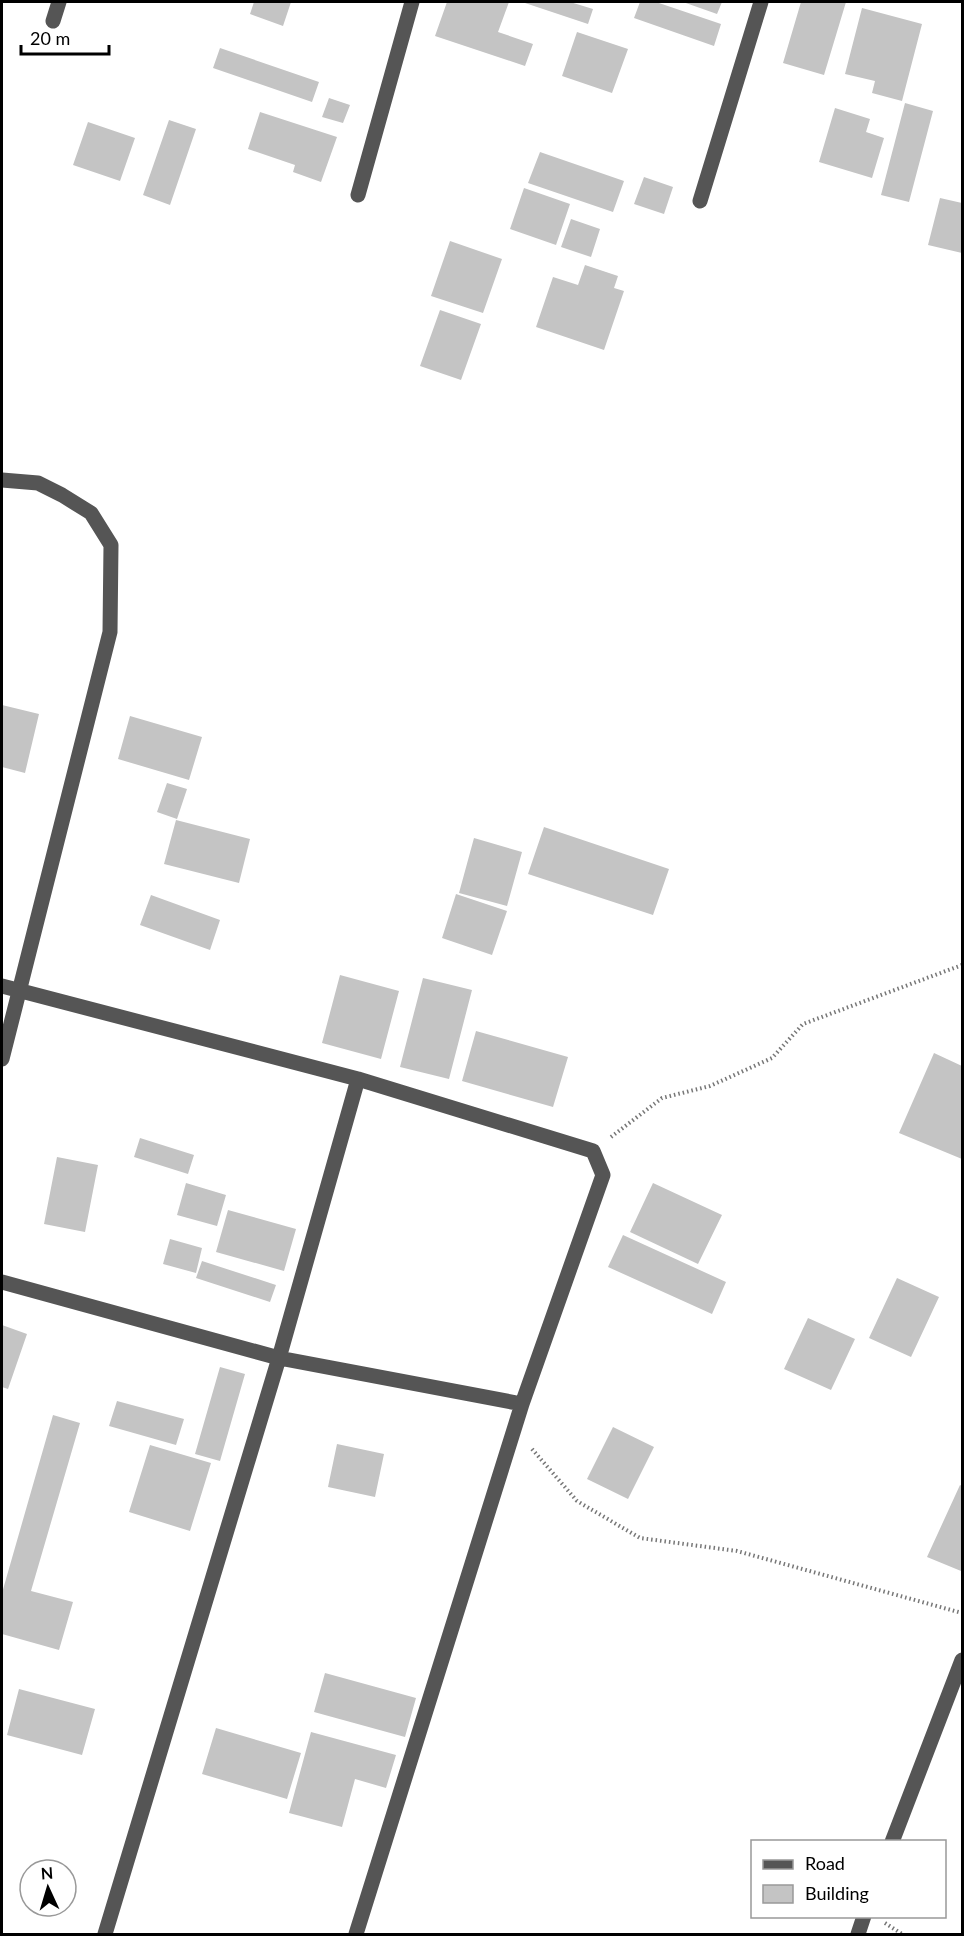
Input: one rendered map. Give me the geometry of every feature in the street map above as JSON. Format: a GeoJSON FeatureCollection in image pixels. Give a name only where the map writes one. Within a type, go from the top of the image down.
{"type":"FeatureCollection","features":[{"type":"Feature","properties":{"kind":"street"},"geometry":{"type":"LineString","coordinates":[[53,21],[59,2]]}},
{"type":"Feature","properties":{"kind":"street"},"geometry":{"type":"LineString","coordinates":[[358,195],[412,2]]}},
{"type":"Feature","properties":{"kind":"street"},"geometry":{"type":"LineString","coordinates":[[700,201],[760,2]]}},
{"type":"Feature","properties":{"kind":"street"},"geometry":{"type":"LineString","coordinates":[[2,480],[38,483],[62,495],[91,513],[111,545],[110,632],[2,1059]]}},
{"type":"Feature","properties":{"kind":"street"},"geometry":{"type":"LineString","coordinates":[[2,986],[358,1079],[593,1151],[603,1175],[522,1404],[356,1935]]}},
{"type":"Feature","properties":{"kind":"street"},"geometry":{"type":"LineString","coordinates":[[105,1935],[279,1358],[358,1079]]}},
{"type":"Feature","properties":{"kind":"street"},"geometry":{"type":"LineString","coordinates":[[2,1282],[279,1358],[522,1404]]}},
{"type":"Feature","properties":{"kind":"street"},"geometry":{"type":"LineString","coordinates":[[893,1840],[963,1660]]}},
{"type":"Feature","properties":{"kind":"street"},"geometry":{"type":"LineString","coordinates":[[858,1935],[864,1918]]}},
{"type":"Feature","properties":{"kind":"path"},"geometry":{"type":"LineString","coordinates":[[593,1151],[662,1098],[710,1086],[772,1058],[802,1024],[963,965]]}},
{"type":"Feature","properties":{"kind":"path"},"geometry":{"type":"LineString","coordinates":[[515,1430],[577,1501],[640,1538],[737,1551],[963,1613]]}},
{"type":"Feature","properties":{"kind":"path"},"geometry":{"type":"LineString","coordinates":[[876,1918],[902,1935]]}},
{"type":"Feature","properties":{"kind":"building"},"geometry":{"type":"Polygon","coordinates":[[[254,2],[291,2],[283,26],[250,14],[254,2]]]}},
{"type":"Feature","properties":{"kind":"building"},"geometry":{"type":"Polygon","coordinates":[[[447,2],[509,2],[498,32],[533,44],[525,66],[435,36],[447,2]]]}},
{"type":"Feature","properties":{"kind":"building"},"geometry":{"type":"Polygon","coordinates":[[[522,2],[570,2],[593,9],[588,24],[522,2]]]}},
{"type":"Feature","properties":{"kind":"building"},"geometry":{"type":"Polygon","coordinates":[[[640,2],[656,2],[721,24],[714,46],[634,18],[640,2]]]}},
{"type":"Feature","properties":{"kind":"building"},"geometry":{"type":"Polygon","coordinates":[[[683,2],[722,2],[717,14],[683,2]]]}},
{"type":"Feature","properties":{"kind":"building"},"geometry":{"type":"Polygon","coordinates":[[[801,2],[846,2],[824,75],[783,63],[801,2]]]}},
{"type":"Feature","properties":{"kind":"building"},"geometry":{"type":"Polygon","coordinates":[[[862,8],[922,24],[902,101],[872,93],[875,81],[845,74],[862,8]]]}},
{"type":"Feature","properties":{"kind":"building"},"geometry":{"type":"Polygon","coordinates":[[[577,32],[628,49],[612,93],[562,76],[577,32]]]}},
{"type":"Feature","properties":{"kind":"building"},"geometry":{"type":"Polygon","coordinates":[[[220,48],[319,82],[312,102],[213,68],[220,48]]]}},
{"type":"Feature","properties":{"kind":"building"},"geometry":{"type":"Polygon","coordinates":[[[329,98],[350,105],[343,123],[322,117],[329,98]]]}},
{"type":"Feature","properties":{"kind":"building"},"geometry":{"type":"Polygon","coordinates":[[[905,103],[933,111],[909,202],[881,195],[905,103]]]}},
{"type":"Feature","properties":{"kind":"building"},"geometry":{"type":"Polygon","coordinates":[[[835,108],[870,119],[866,132],[884,138],[872,178],[819,162],[835,108]]]}},
{"type":"Feature","properties":{"kind":"building"},"geometry":{"type":"Polygon","coordinates":[[[260,112],[337,137],[321,182],[293,172],[295,165],[248,149],[260,112]]]}},
{"type":"Feature","properties":{"kind":"building"},"geometry":{"type":"Polygon","coordinates":[[[169,120],[196,129],[170,205],[143,195],[169,120]]]}},
{"type":"Feature","properties":{"kind":"building"},"geometry":{"type":"Polygon","coordinates":[[[88,122],[135,138],[120,181],[73,165],[88,122]]]}},
{"type":"Feature","properties":{"kind":"building"},"geometry":{"type":"Polygon","coordinates":[[[540,152],[624,181],[613,212],[528,183],[540,152]]]}},
{"type":"Feature","properties":{"kind":"building"},"geometry":{"type":"Polygon","coordinates":[[[644,177],[673,187],[664,214],[634,204],[644,177]]]}},
{"type":"Feature","properties":{"kind":"building"},"geometry":{"type":"Polygon","coordinates":[[[524,188],[570,204],[556,245],[510,229],[524,188]]]}},
{"type":"Feature","properties":{"kind":"building"},"geometry":{"type":"Polygon","coordinates":[[[940,198],[962,203],[962,253],[928,245],[940,198]]]}},
{"type":"Feature","properties":{"kind":"building"},"geometry":{"type":"Polygon","coordinates":[[[571,219],[600,229],[591,257],[561,247],[571,219]]]}},
{"type":"Feature","properties":{"kind":"building"},"geometry":{"type":"Polygon","coordinates":[[[450,241],[502,259],[483,313],[431,296],[450,241]]]}},
{"type":"Feature","properties":{"kind":"building"},"geometry":{"type":"Polygon","coordinates":[[[585,265],[618,276],[614,288],[624,291],[604,350],[536,327],[553,277],[578,285],[585,265]]]}},
{"type":"Feature","properties":{"kind":"building"},"geometry":{"type":"Polygon","coordinates":[[[440,310],[481,324],[461,380],[420,366],[440,310]]]}},
{"type":"Feature","properties":{"kind":"building"},"geometry":{"type":"Polygon","coordinates":[[[2,705],[39,714],[25,773],[2,767],[2,705]]]}},
{"type":"Feature","properties":{"kind":"building"},"geometry":{"type":"Polygon","coordinates":[[[130,716],[202,737],[189,780],[118,759],[130,716]]]}},
{"type":"Feature","properties":{"kind":"building"},"geometry":{"type":"Polygon","coordinates":[[[167,783],[187,789],[177,819],[157,812],[167,783]]]}},
{"type":"Feature","properties":{"kind":"building"},"geometry":{"type":"Polygon","coordinates":[[[176,820],[250,839],[239,883],[164,864],[176,820]]]}},
{"type":"Feature","properties":{"kind":"building"},"geometry":{"type":"Polygon","coordinates":[[[544,827],[669,869],[653,915],[528,874],[544,827]]]}},
{"type":"Feature","properties":{"kind":"building"},"geometry":{"type":"Polygon","coordinates":[[[474,838],[522,852],[507,906],[459,893],[474,838]]]}},
{"type":"Feature","properties":{"kind":"building"},"geometry":{"type":"Polygon","coordinates":[[[456,894],[507,911],[492,955],[442,938],[456,894]]]}},
{"type":"Feature","properties":{"kind":"building"},"geometry":{"type":"Polygon","coordinates":[[[151,895],[220,920],[210,950],[140,925],[151,895]]]}},
{"type":"Feature","properties":{"kind":"building"},"geometry":{"type":"Polygon","coordinates":[[[340,975],[399,991],[381,1059],[322,1043],[340,975]]]}},
{"type":"Feature","properties":{"kind":"building"},"geometry":{"type":"Polygon","coordinates":[[[423,978],[472,990],[449,1079],[400,1067],[423,978]]]}},
{"type":"Feature","properties":{"kind":"building"},"geometry":{"type":"Polygon","coordinates":[[[476,1031],[568,1057],[553,1107],[462,1081],[476,1031]]]}},
{"type":"Feature","properties":{"kind":"building"},"geometry":{"type":"Polygon","coordinates":[[[934,1053],[962,1066],[962,1159],[899,1133],[934,1053]]]}},
{"type":"Feature","properties":{"kind":"building"},"geometry":{"type":"Polygon","coordinates":[[[140,1138],[194,1155],[188,1174],[134,1157],[140,1138]]]}},
{"type":"Feature","properties":{"kind":"building"},"geometry":{"type":"Polygon","coordinates":[[[57,1157],[98,1165],[85,1232],[44,1224],[57,1157]]]}},
{"type":"Feature","properties":{"kind":"building"},"geometry":{"type":"Polygon","coordinates":[[[186,1183],[226,1195],[217,1226],[177,1215],[186,1183]]]}},
{"type":"Feature","properties":{"kind":"building"},"geometry":{"type":"Polygon","coordinates":[[[653,1183],[722,1215],[698,1264],[630,1232],[653,1183]]]}},
{"type":"Feature","properties":{"kind":"building"},"geometry":{"type":"Polygon","coordinates":[[[228,1210],[296,1229],[284,1271],[216,1252],[228,1210]]]}},
{"type":"Feature","properties":{"kind":"building"},"geometry":{"type":"Polygon","coordinates":[[[623,1235],[726,1282],[712,1314],[608,1267],[623,1235]]]}},
{"type":"Feature","properties":{"kind":"building"},"geometry":{"type":"Polygon","coordinates":[[[170,1239],[202,1248],[196,1273],[163,1264],[170,1239]]]}},
{"type":"Feature","properties":{"kind":"building"},"geometry":{"type":"Polygon","coordinates":[[[202,1261],[276,1285],[270,1302],[196,1278],[202,1261]]]}},
{"type":"Feature","properties":{"kind":"building"},"geometry":{"type":"Polygon","coordinates":[[[897,1278],[939,1297],[911,1357],[869,1338],[897,1278]]]}},
{"type":"Feature","properties":{"kind":"building"},"geometry":{"type":"Polygon","coordinates":[[[808,1318],[855,1339],[831,1390],[784,1369],[808,1318]]]}},
{"type":"Feature","properties":{"kind":"building"},"geometry":{"type":"Polygon","coordinates":[[[2,1325],[27,1334],[8,1389],[2,1387],[2,1325]]]}},
{"type":"Feature","properties":{"kind":"building"},"geometry":{"type":"Polygon","coordinates":[[[220,1367],[245,1374],[220,1461],[195,1454],[220,1367]]]}},
{"type":"Feature","properties":{"kind":"building"},"geometry":{"type":"Polygon","coordinates":[[[117,1401],[184,1419],[176,1445],[109,1426],[117,1401]]]}},
{"type":"Feature","properties":{"kind":"building"},"geometry":{"type":"Polygon","coordinates":[[[53,1415],[80,1423],[31,1591],[73,1602],[59,1650],[2,1634],[2,1593],[53,1415]]]}},
{"type":"Feature","properties":{"kind":"building"},"geometry":{"type":"Polygon","coordinates":[[[613,1427],[654,1447],[628,1499],[587,1479],[613,1427]]]}},
{"type":"Feature","properties":{"kind":"building"},"geometry":{"type":"Polygon","coordinates":[[[337,1444],[384,1454],[375,1497],[328,1487],[337,1444]]]}},
{"type":"Feature","properties":{"kind":"building"},"geometry":{"type":"Polygon","coordinates":[[[150,1445],[211,1463],[190,1531],[129,1512],[150,1445]]]}},
{"type":"Feature","properties":{"kind":"building"},"geometry":{"type":"Polygon","coordinates":[[[960,1485],[962,1486],[961,1571],[927,1557],[960,1485]]]}},
{"type":"Feature","properties":{"kind":"building"},"geometry":{"type":"Polygon","coordinates":[[[325,1673],[416,1698],[405,1737],[314,1712],[325,1673]]]}},
{"type":"Feature","properties":{"kind":"building"},"geometry":{"type":"Polygon","coordinates":[[[19,1689],[95,1709],[82,1755],[7,1735],[19,1689]]]}},
{"type":"Feature","properties":{"kind":"building"},"geometry":{"type":"Polygon","coordinates":[[[216,1728],[301,1753],[287,1799],[202,1774],[216,1728]]]}},
{"type":"Feature","properties":{"kind":"building"},"geometry":{"type":"Polygon","coordinates":[[[311,1732],[396,1755],[386,1788],[355,1779],[342,1827],[289,1813],[311,1732]]]}}]}
